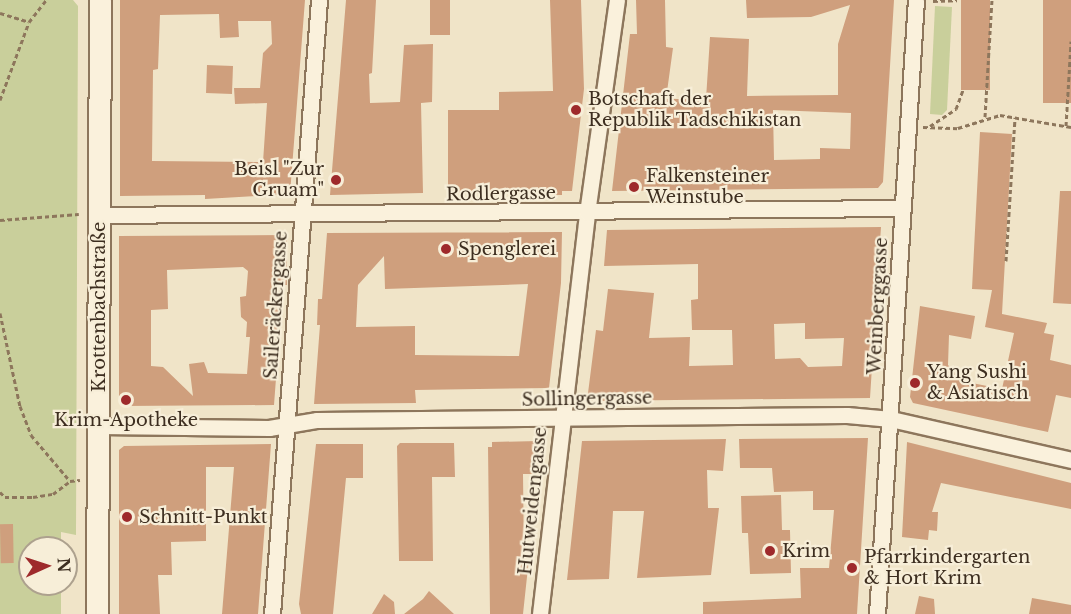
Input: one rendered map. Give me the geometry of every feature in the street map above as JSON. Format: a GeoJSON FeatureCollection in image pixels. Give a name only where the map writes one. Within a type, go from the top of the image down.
{"type":"FeatureCollection","features":[{"type":"Feature","properties":{"kind":"main road","name":"Krottenbachstraße"},"geometry":{"type":"LineString","coordinates":[[97,614],[100,0]]}},
{"type":"Feature","properties":{"kind":"street","name":"Saileräckergasse"},"geometry":{"type":"LineString","coordinates":[[272,614],[319,0]]}},
{"type":"Feature","properties":{"kind":"street","name":"Hutweidengasse"},"geometry":{"type":"LineString","coordinates":[[540,614],[586,213],[617,0]]}},
{"type":"Feature","properties":{"kind":"street","name":"Weinberggasse"},"geometry":{"type":"LineString","coordinates":[[877,614],[916,0]]}},
{"type":"Feature","properties":{"kind":"street","name":"Rodlergasse"},"geometry":{"type":"LineString","coordinates":[[99,215],[303,216],[902,208]]}},
{"type":"Feature","properties":{"kind":"street","name":"Sollingergasse"},"geometry":{"type":"LineString","coordinates":[[99,426],[286,426],[317,420],[847,415],[891,419],[1071,460]]}},
{"type":"Feature","properties":{"kind":"path"},"geometry":{"type":"LineString","coordinates":[[0,100],[29,22],[46,0]]}},
{"type":"Feature","properties":{"kind":"path"},"geometry":{"type":"LineString","coordinates":[[916,0],[957,0]]}},
{"type":"Feature","properties":{"kind":"path"},"geometry":{"type":"LineString","coordinates":[[985,117],[992,0]]}},
{"type":"Feature","properties":{"kind":"path"},"geometry":{"type":"LineString","coordinates":[[0,13],[29,22]]}},
{"type":"Feature","properties":{"kind":"path"},"geometry":{"type":"LineString","coordinates":[[915,127],[958,128],[985,117],[1015,117],[1069,127],[1071,41]]}},
{"type":"Feature","properties":{"kind":"path"},"geometry":{"type":"LineString","coordinates":[[929,126],[956,109],[963,90]]}},
{"type":"Feature","properties":{"kind":"path"},"geometry":{"type":"LineString","coordinates":[[1006,261],[1015,117]]}},
{"type":"Feature","properties":{"kind":"path"},"geometry":{"type":"LineString","coordinates":[[0,220],[64,214],[99,215]]}},
{"type":"Feature","properties":{"kind":"path"},"geometry":{"type":"LineString","coordinates":[[0,313],[20,406],[31,435],[70,481]]}},
{"type":"Feature","properties":{"kind":"path"},"geometry":{"type":"LineString","coordinates":[[0,492],[5,497],[53,494],[70,481],[99,476]]}},
{"type":"Feature","properties":{"kind":"green space"},"geometry":{"type":"Polygon","coordinates":[[[0,0],[73,0],[78,6],[76,535],[61,532],[61,536],[18,536],[18,596],[61,596],[61,614],[0,614],[0,0]]]}},
{"type":"Feature","properties":{"kind":"green space"},"geometry":{"type":"Polygon","coordinates":[[[935,6],[952,7],[947,110],[942,115],[930,114],[935,6]]]}},
{"type":"Feature","properties":{"kind":"building"},"geometry":{"type":"Polygon","coordinates":[[[120,0],[305,0],[290,194],[205,199],[205,195],[120,196],[120,0]],[[219,14],[160,15],[158,69],[153,70],[152,161],[263,162],[267,103],[235,104],[234,88],[260,88],[263,53],[272,44],[271,21],[238,21],[239,37],[220,38],[219,14]]]}},
{"type":"Feature","properties":{"kind":"building"},"geometry":{"type":"Polygon","coordinates":[[[346,0],[376,0],[372,73],[369,74],[370,103],[400,102],[404,45],[433,44],[432,102],[421,103],[423,193],[330,195],[346,0]]]}},
{"type":"Feature","properties":{"kind":"building"},"geometry":{"type":"Polygon","coordinates":[[[430,0],[450,0],[450,35],[430,35],[430,0]]]}},
{"type":"Feature","properties":{"kind":"building"},"geometry":{"type":"Polygon","coordinates":[[[550,0],[581,0],[584,89],[572,191],[562,191],[562,195],[448,193],[448,110],[499,110],[499,92],[553,91],[550,0]]]}},
{"type":"Feature","properties":{"kind":"building"},"geometry":{"type":"Polygon","coordinates":[[[636,0],[665,0],[666,47],[673,48],[666,99],[706,99],[710,37],[749,39],[747,96],[838,95],[838,44],[850,5],[811,17],[747,18],[746,0],[894,0],[883,182],[878,188],[612,191],[630,34],[637,34],[636,0]],[[773,110],[774,160],[820,159],[820,148],[850,149],[851,113],[773,110]]]}},
{"type":"Feature","properties":{"kind":"building"},"geometry":{"type":"Polygon","coordinates":[[[961,0],[990,0],[990,90],[961,90],[961,0]]]}},
{"type":"Feature","properties":{"kind":"building"},"geometry":{"type":"Polygon","coordinates":[[[1043,0],[1071,0],[1071,103],[1043,103],[1043,0]]]}},
{"type":"Feature","properties":{"kind":"building"},"geometry":{"type":"Polygon","coordinates":[[[207,65],[233,66],[232,94],[206,93],[207,65]]]}},
{"type":"Feature","properties":{"kind":"building"},"geometry":{"type":"Polygon","coordinates":[[[980,132],[1012,134],[1002,314],[1047,323],[1044,333],[1054,335],[1050,360],[1071,365],[1071,398],[1056,395],[1048,432],[913,403],[910,397],[920,306],[975,316],[971,339],[949,335],[948,365],[962,381],[1002,389],[1014,333],[985,327],[992,290],[972,289],[980,132]]]}},
{"type":"Feature","properties":{"kind":"building"},"geometry":{"type":"Polygon","coordinates":[[[1060,191],[1071,191],[1071,304],[1053,303],[1060,191]]]}},
{"type":"Feature","properties":{"kind":"building"},"geometry":{"type":"Polygon","coordinates":[[[881,227],[870,398],[587,401],[596,330],[603,331],[608,289],[654,293],[649,338],[690,337],[689,366],[733,365],[732,330],[692,330],[691,300],[698,299],[698,264],[604,266],[607,230],[881,227]],[[805,323],[774,324],[775,359],[800,358],[808,367],[842,366],[844,338],[805,339],[805,323]]]}},
{"type":"Feature","properties":{"kind":"building"},"geometry":{"type":"Polygon","coordinates":[[[562,232],[561,283],[549,388],[415,390],[416,403],[314,404],[320,325],[317,325],[318,299],[322,299],[327,233],[562,232]],[[384,256],[358,285],[356,327],[415,326],[415,355],[519,356],[528,284],[385,289],[384,256]]]}},
{"type":"Feature","properties":{"kind":"building"},"geometry":{"type":"Polygon","coordinates":[[[287,235],[287,285],[283,285],[274,405],[124,406],[119,403],[119,236],[287,235]],[[243,267],[167,270],[168,309],[151,310],[151,366],[163,367],[193,396],[189,364],[204,362],[208,373],[247,374],[250,337],[246,337],[247,322],[241,317],[240,297],[246,296],[248,271],[243,267]]]}},
{"type":"Feature","properties":{"kind":"building"},"geometry":{"type":"Polygon","coordinates":[[[868,438],[857,614],[703,614],[703,602],[801,598],[800,568],[829,568],[834,510],[813,510],[813,491],[774,492],[772,468],[740,468],[739,439],[868,438]]]}},
{"type":"Feature","properties":{"kind":"building"},"geometry":{"type":"Polygon","coordinates":[[[726,439],[723,471],[707,470],[708,508],[719,508],[711,575],[637,578],[644,511],[613,511],[609,579],[567,580],[582,441],[726,439]]]}},
{"type":"Feature","properties":{"kind":"building"},"geometry":{"type":"Polygon","coordinates":[[[538,441],[539,474],[523,474],[524,558],[529,558],[523,614],[490,614],[488,447],[492,447],[492,442],[538,441]]]}},
{"type":"Feature","properties":{"kind":"building"},"geometry":{"type":"Polygon","coordinates":[[[907,442],[1071,483],[1071,509],[941,483],[932,512],[938,512],[937,531],[929,530],[928,540],[902,537],[907,442]]]}},
{"type":"Feature","properties":{"kind":"building"},"geometry":{"type":"Polygon","coordinates":[[[400,443],[454,443],[455,477],[432,477],[433,561],[399,561],[397,446],[400,443]]]}},
{"type":"Feature","properties":{"kind":"building"},"geometry":{"type":"Polygon","coordinates":[[[271,444],[258,614],[222,614],[234,467],[206,467],[206,541],[171,542],[172,575],[158,575],[160,614],[119,614],[119,450],[124,446],[271,444]]]}},
{"type":"Feature","properties":{"kind":"building"},"geometry":{"type":"Polygon","coordinates":[[[316,444],[363,444],[363,478],[346,478],[333,614],[301,614],[299,604],[316,444]]]}},
{"type":"Feature","properties":{"kind":"building"},"geometry":{"type":"Polygon","coordinates":[[[781,495],[782,530],[790,530],[791,573],[750,574],[748,533],[742,533],[741,496],[781,495]]]}},
{"type":"Feature","properties":{"kind":"building"},"geometry":{"type":"Polygon","coordinates":[[[0,524],[13,524],[14,563],[1,563],[0,524]]]}},
{"type":"Feature","properties":{"kind":"building"},"geometry":{"type":"Polygon","coordinates":[[[429,591],[454,614],[404,614],[423,599],[429,591]]]}},
{"type":"Feature","properties":{"kind":"building"},"geometry":{"type":"Polygon","coordinates":[[[384,594],[394,602],[395,614],[372,614],[384,594]]]}},
{"type":"Feature","properties":{"kind":"building"},"geometry":{"type":"Polygon","coordinates":[[[919,596],[934,599],[935,614],[915,614],[919,596]]]}},
{"type":"Feature","properties":{"kind":"building"},"geometry":{"type":"Polygon","coordinates":[[[1032,598],[1071,605],[1071,614],[1029,614],[1032,598]]]}},
{"type":"Feature","properties":{"kind":"place","name":"Botschaft der Republik Tadschikistan"},"geometry":{"type":"Point","coordinates":[576,110]}},
{"type":"Feature","properties":{"kind":"place","name":"Beisl \"Zur Gruam\""},"geometry":{"type":"Point","coordinates":[336,180]}},
{"type":"Feature","properties":{"kind":"place","name":"Falkensteiner Weinstube"},"geometry":{"type":"Point","coordinates":[634,187]}},
{"type":"Feature","properties":{"kind":"place","name":"Spenglerei"},"geometry":{"type":"Point","coordinates":[446,249]}},
{"type":"Feature","properties":{"kind":"place","name":"Yang Sushi & Asiatisch"},"geometry":{"type":"Point","coordinates":[915,383]}},
{"type":"Feature","properties":{"kind":"place","name":"Krim-Apotheke"},"geometry":{"type":"Point","coordinates":[126,400]}},
{"type":"Feature","properties":{"kind":"place","name":"Schnitt-Punkt"},"geometry":{"type":"Point","coordinates":[127,517]}},
{"type":"Feature","properties":{"kind":"place","name":"Krim"},"geometry":{"type":"Point","coordinates":[770,551]}},
{"type":"Feature","properties":{"kind":"place","name":"Pfarrkindergarten & Hort Krim"},"geometry":{"type":"Point","coordinates":[852,568]}}]}
